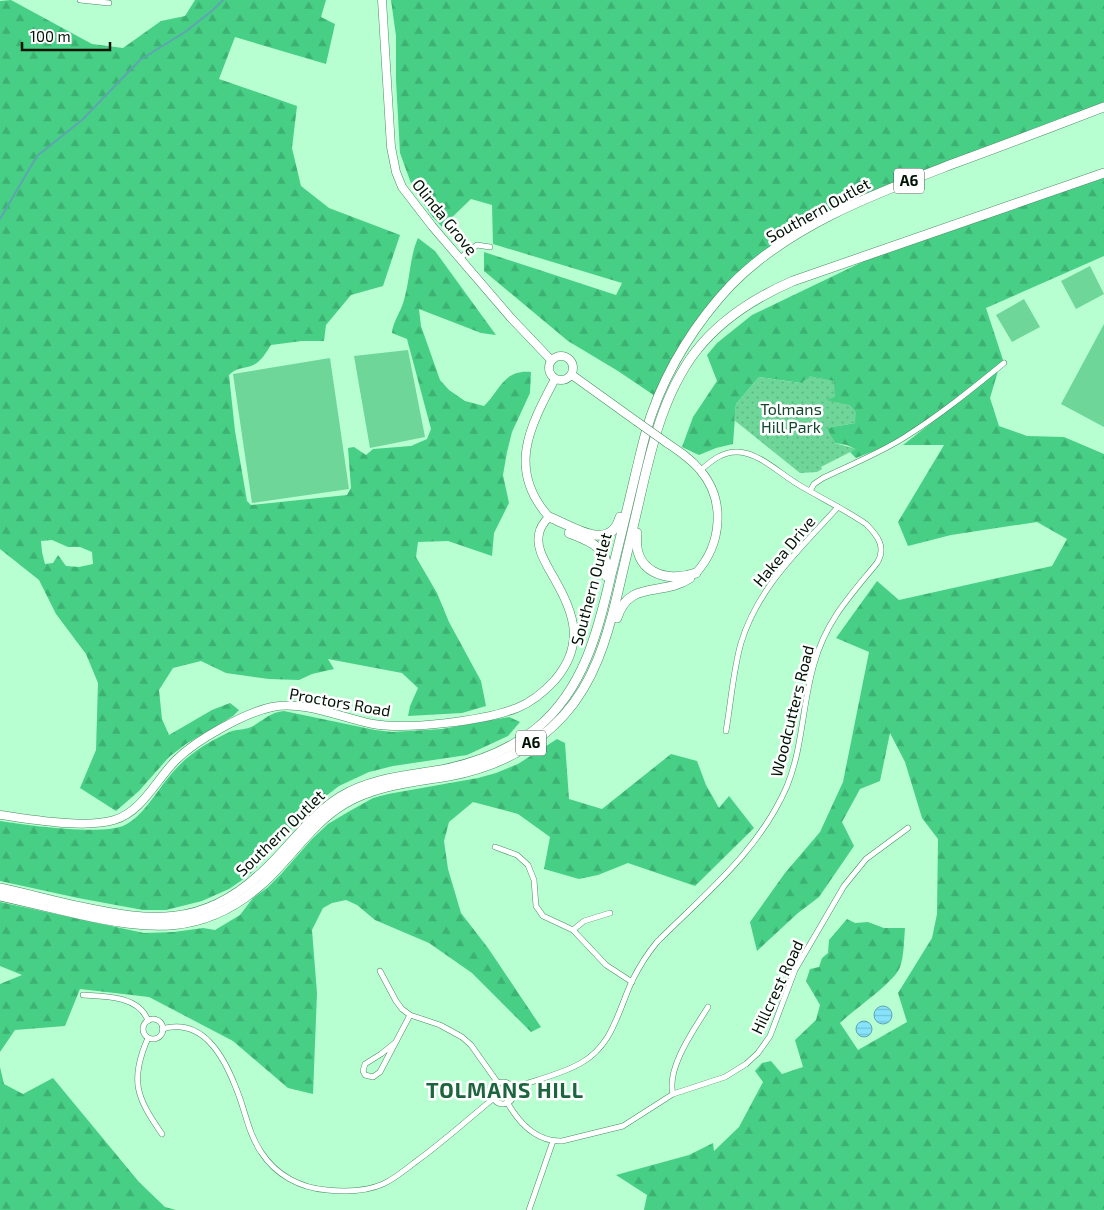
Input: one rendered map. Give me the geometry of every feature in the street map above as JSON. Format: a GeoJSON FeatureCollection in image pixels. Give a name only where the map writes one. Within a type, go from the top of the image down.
{"type":"FeatureCollection","features":[{"type":"Feature","properties":{"kind":"highway","name":"Southern Outlet"},"geometry":{"type":"LineString","coordinates":[[0,888],[104,912],[142,918],[173,917],[208,908],[249,884],[272,863],[306,825],[330,804],[347,793],[387,778],[473,762],[498,753],[533,731],[555,710],[574,684],[592,647],[649,422],[669,374],[682,349],[705,316],[730,286],[769,253],[797,235],[890,188],[1104,107]]}},
{"type":"Feature","properties":{"kind":"highway","name":"Southern Outlet"},"geometry":{"type":"LineString","coordinates":[[0,896],[104,920],[140,926],[182,924],[212,915],[232,906],[257,888],[315,828],[347,802],[387,787],[478,769],[498,762],[527,746],[550,729],[566,713],[597,664],[614,608],[654,442],[671,396],[684,369],[703,342],[717,328],[742,308],[773,290],[824,270],[1104,173]]}},
{"type":"Feature","properties":{"kind":"highway"},"geometry":{"type":"LineString","coordinates":[[696,573],[674,578],[656,573],[643,562],[636,542],[656,450],[674,400],[698,357],[729,324],[763,301],[824,270]]}},
{"type":"Feature","properties":{"kind":"highway"},"geometry":{"type":"LineString","coordinates":[[549,517],[574,529],[596,535],[608,534],[616,528],[620,519],[644,424],[653,401],[669,374]]}},
{"type":"Feature","properties":{"kind":"highway"},"geometry":{"type":"LineString","coordinates":[[549,517],[562,530],[596,546],[606,559],[606,576],[583,666]]}},
{"type":"Feature","properties":{"kind":"highway"},"geometry":{"type":"LineString","coordinates":[[597,664],[607,646],[620,609],[626,600],[638,593],[674,587],[690,579],[696,573]]}},
{"type":"Feature","properties":{"kind":"main road","name":"Olinda Grove"},"geometry":{"type":"LineString","coordinates":[[382,0],[389,125],[396,172],[402,187],[414,204],[528,337],[552,360]]}},
{"type":"Feature","properties":{"kind":"main road"},"geometry":{"type":"LineString","coordinates":[[559,356],[567,357],[574,367],[572,375],[566,380],[555,379],[549,372],[549,364],[552,360],[559,356]]}},
{"type":"Feature","properties":{"kind":"main road"},"geometry":{"type":"LineString","coordinates":[[572,375],[694,463],[708,480],[715,497],[718,528],[710,552],[696,573]]}},
{"type":"Feature","properties":{"kind":"main road"},"geometry":{"type":"LineString","coordinates":[[549,517],[533,495],[525,465],[529,438],[555,379]]}},
{"type":"Feature","properties":{"kind":"main road","name":"Proctors Road"},"geometry":{"type":"LineString","coordinates":[[0,815],[85,823],[121,818],[138,805],[172,764],[187,751],[224,727],[271,707],[300,707],[372,723],[403,726],[452,722],[486,716],[510,711],[530,702],[543,692],[559,675],[569,656],[572,644],[573,626],[570,608],[542,555],[539,543],[540,529],[549,517]]}},
{"type":"Feature","properties":{"kind":"street"},"geometry":{"type":"LineString","coordinates":[[80,0],[109,4]]}},
{"type":"Feature","properties":{"kind":"street"},"geometry":{"type":"LineString","coordinates":[[460,258],[476,245],[490,248]]}},
{"type":"Feature","properties":{"kind":"street"},"geometry":{"type":"LineString","coordinates":[[810,491],[814,484],[823,478],[916,430],[943,412],[1004,363]]}},
{"type":"Feature","properties":{"kind":"street","name":"Woodcutters Road"},"geometry":{"type":"LineString","coordinates":[[513,1088],[570,1068],[592,1056],[618,1020],[632,982],[656,942],[724,877],[752,845],[772,817],[796,759],[810,678],[823,637],[836,613],[877,563],[881,552],[881,545],[875,533],[866,524],[758,458],[741,452],[727,453],[701,470]]}},
{"type":"Feature","properties":{"kind":"street","name":"Hakea Drive"},"geometry":{"type":"LineString","coordinates":[[726,731],[741,644],[756,607],[778,572],[838,507]]}},
{"type":"Feature","properties":{"kind":"street","name":"Hillcrest Road"},"geometry":{"type":"LineString","coordinates":[[553,1141],[623,1126],[673,1094],[725,1077],[746,1064],[770,1036],[795,970],[844,886],[866,859],[908,828]]}},
{"type":"Feature","properties":{"kind":"street"},"geometry":{"type":"LineString","coordinates":[[495,847],[517,855],[528,865],[533,875],[536,903],[540,913],[550,921],[573,930],[606,965],[632,982]]}},
{"type":"Feature","properties":{"kind":"street"},"geometry":{"type":"LineString","coordinates":[[573,930],[584,921],[610,913]]}},
{"type":"Feature","properties":{"kind":"street"},"geometry":{"type":"LineString","coordinates":[[380,971],[396,1001],[410,1015],[440,1025],[462,1037],[471,1044],[498,1083]]}},
{"type":"Feature","properties":{"kind":"street"},"geometry":{"type":"LineString","coordinates":[[83,995],[121,999],[142,1010],[148,1020]]}},
{"type":"Feature","properties":{"kind":"street"},"geometry":{"type":"LineString","coordinates":[[673,1094],[671,1083],[684,1045],[708,1007]]}},
{"type":"Feature","properties":{"kind":"street"},"geometry":{"type":"LineString","coordinates":[[396,1042],[365,1064],[363,1071],[366,1075],[371,1077],[378,1074],[396,1042],[410,1015]]}},
{"type":"Feature","properties":{"kind":"street"},"geometry":{"type":"LineString","coordinates":[[148,1020],[157,1020],[161,1024],[162,1029],[162,1034],[157,1038],[148,1038]]}},
{"type":"Feature","properties":{"kind":"street"},"geometry":{"type":"LineString","coordinates":[[148,1020],[144,1025],[143,1031],[148,1038]]}},
{"type":"Feature","properties":{"kind":"street"},"geometry":{"type":"LineString","coordinates":[[162,1029],[184,1026],[200,1033],[210,1042],[217,1050],[236,1088],[250,1130],[260,1151],[286,1177],[300,1185],[312,1188],[355,1191],[370,1189],[386,1183],[426,1154],[494,1098]]}},
{"type":"Feature","properties":{"kind":"street"},"geometry":{"type":"LineString","coordinates":[[148,1038],[138,1068],[137,1085],[144,1106],[162,1134]]}},
{"type":"Feature","properties":{"kind":"street"},"geometry":{"type":"LineString","coordinates":[[505,1082],[513,1088],[514,1095],[507,1102],[501,1103],[494,1098],[492,1091],[498,1083],[505,1082]]}},
{"type":"Feature","properties":{"kind":"street"},"geometry":{"type":"LineString","coordinates":[[507,1102],[525,1126],[538,1135],[553,1141],[529,1210]]}},
{"type":"Feature","properties":{"kind":"green space"},"geometry":{"type":"Polygon","coordinates":[[[11,0],[92,44],[123,48],[161,21],[185,16],[195,0],[326,0],[321,17],[335,24],[326,64],[235,37],[219,79],[297,106],[292,148],[301,186],[329,208],[400,235],[383,286],[351,295],[326,325],[324,341],[302,341],[271,345],[255,364],[236,370],[229,375],[235,431],[247,501],[251,505],[347,495],[351,488],[348,448],[354,447],[366,455],[373,449],[411,446],[427,439],[431,429],[407,339],[392,333],[404,300],[413,252],[418,238],[435,251],[496,335],[481,333],[419,309],[421,326],[440,380],[449,390],[465,401],[484,406],[508,377],[522,372],[531,372],[530,393],[512,432],[507,452],[503,475],[509,503],[494,533],[492,556],[448,541],[418,542],[416,557],[437,593],[449,622],[481,681],[486,706],[462,713],[408,716],[418,688],[402,673],[328,659],[334,669],[312,674],[299,680],[269,679],[226,673],[201,661],[173,668],[159,690],[162,719],[169,735],[212,710],[230,703],[239,710],[233,716],[186,744],[169,757],[139,791],[116,811],[80,788],[96,750],[98,683],[86,654],[56,614],[39,580],[0,549],[0,1],[11,0]],[[52,540],[41,541],[45,564],[53,563],[58,555],[66,566],[79,567],[93,564],[92,552],[80,547],[68,547],[52,540]]]}},
{"type":"Feature","properties":{"kind":"green space"},"geometry":{"type":"Polygon","coordinates":[[[391,0],[1104,0],[1104,107],[890,188],[769,253],[705,317],[658,398],[568,341],[484,271],[484,252],[616,295],[622,283],[493,244],[492,205],[471,199],[442,227],[431,215],[412,186],[400,153],[396,80],[396,36],[391,0]]]}},
{"type":"Feature","properties":{"kind":"green space"},"geometry":{"type":"Polygon","coordinates":[[[1104,173],[1104,256],[986,308],[1004,363],[943,412],[894,443],[856,458],[850,452],[855,449],[847,445],[835,443],[826,428],[855,423],[801,383],[759,377],[736,404],[733,444],[699,455],[682,447],[693,417],[717,381],[707,355],[717,343],[752,315],[904,242],[1104,173]]]}},
{"type":"Feature","properties":{"kind":"green space"},"geometry":{"type":"Polygon","coordinates":[[[1090,266],[1104,294],[1076,309],[1061,281],[1090,266]]]}},
{"type":"Feature","properties":{"kind":"green space"},"geometry":{"type":"Polygon","coordinates":[[[1024,299],[1040,327],[1012,342],[996,315],[1024,299]]]}},
{"type":"Feature","properties":{"kind":"green space"},"geometry":{"type":"Polygon","coordinates":[[[1104,324],[1104,427],[1061,404],[1104,324]]]}},
{"type":"Feature","properties":{"kind":"green space"},"geometry":{"type":"Polygon","coordinates":[[[408,350],[425,437],[370,448],[354,356],[408,350]]]}},
{"type":"Feature","properties":{"kind":"green space"},"geometry":{"type":"Polygon","coordinates":[[[330,358],[349,489],[252,503],[233,374],[330,358]]]}},
{"type":"Feature","properties":{"kind":"green space"},"geometry":{"type":"Polygon","coordinates":[[[998,371],[990,398],[999,426],[1027,436],[1064,437],[1104,454],[1104,1210],[644,1210],[647,1195],[616,1175],[689,1155],[713,1143],[714,1151],[739,1127],[763,1082],[755,1071],[762,1063],[771,1061],[782,1074],[803,1067],[795,1040],[816,1020],[820,1005],[806,981],[810,969],[819,967],[822,958],[828,953],[829,940],[847,919],[855,923],[868,922],[884,928],[905,928],[904,943],[901,963],[897,973],[840,1023],[858,1050],[907,1022],[898,993],[932,938],[937,914],[938,839],[922,818],[905,762],[890,733],[880,781],[860,789],[842,822],[854,846],[819,897],[798,913],[757,951],[750,922],[785,873],[820,832],[843,782],[869,652],[836,638],[877,581],[899,600],[1052,566],[1067,539],[1037,522],[951,535],[908,546],[898,522],[944,445],[903,445],[998,371]]]}},
{"type":"Feature","properties":{"kind":"green space","name":"Tolmans Hill Park"},"geometry":{"type":"Polygon","coordinates":[[[810,376],[834,381],[835,397],[826,400],[850,405],[856,412],[855,423],[827,428],[835,443],[856,449],[821,467],[822,469],[817,472],[800,473],[734,420],[736,404],[759,377],[801,383],[810,376]]]}},
{"type":"Feature","properties":{"kind":"green space"},"geometry":{"type":"Polygon","coordinates":[[[284,711],[392,732],[442,729],[509,717],[520,722],[508,736],[467,755],[393,766],[369,772],[339,786],[309,809],[248,876],[229,889],[202,901],[166,910],[143,910],[0,881],[0,821],[83,830],[100,830],[125,825],[139,815],[179,765],[193,753],[234,730],[249,728],[271,715],[284,711]]]}},
{"type":"Feature","properties":{"kind":"green space"},"geometry":{"type":"Polygon","coordinates":[[[557,739],[565,743],[569,799],[602,809],[671,754],[697,761],[706,785],[719,808],[729,796],[754,828],[695,886],[628,863],[598,875],[579,879],[544,869],[550,837],[518,814],[473,802],[449,822],[444,841],[448,869],[461,913],[488,948],[541,1027],[531,1032],[472,973],[429,943],[375,920],[357,905],[346,900],[332,903],[323,908],[312,930],[317,993],[313,1094],[288,1088],[233,1041],[149,997],[80,989],[65,1026],[15,1030],[0,1052],[0,984],[22,975],[0,966],[0,902],[144,933],[174,932],[203,928],[215,930],[240,915],[253,898],[267,888],[328,824],[373,798],[496,773],[518,764],[557,739]]]}},
{"type":"Feature","properties":{"kind":"green space"},"geometry":{"type":"Polygon","coordinates":[[[0,1067],[4,1084],[23,1094],[53,1078],[139,1182],[165,1207],[176,1210],[0,1210],[0,1067]]]}},
{"type":"Feature","properties":{"kind":"water"},"geometry":{"type":"Polygon","coordinates":[[[883,1006],[889,1009],[892,1015],[889,1021],[883,1024],[877,1021],[874,1015],[877,1009],[883,1006]]]}},
{"type":"Feature","properties":{"kind":"water"},"geometry":{"type":"Polygon","coordinates":[[[861,1021],[867,1021],[872,1026],[870,1035],[861,1037],[856,1032],[856,1026],[861,1021]]]}},
{"type":"Feature","properties":{"kind":"waterway"},"geometry":{"type":"LineString","coordinates":[[0,219],[37,156],[82,120],[140,60],[185,32],[223,0]]}},
{"type":"Feature","properties":{"kind":"district","name":"TOLMANS HILL"},"geometry":{"type":"Point","coordinates":[505,1091]}}]}
